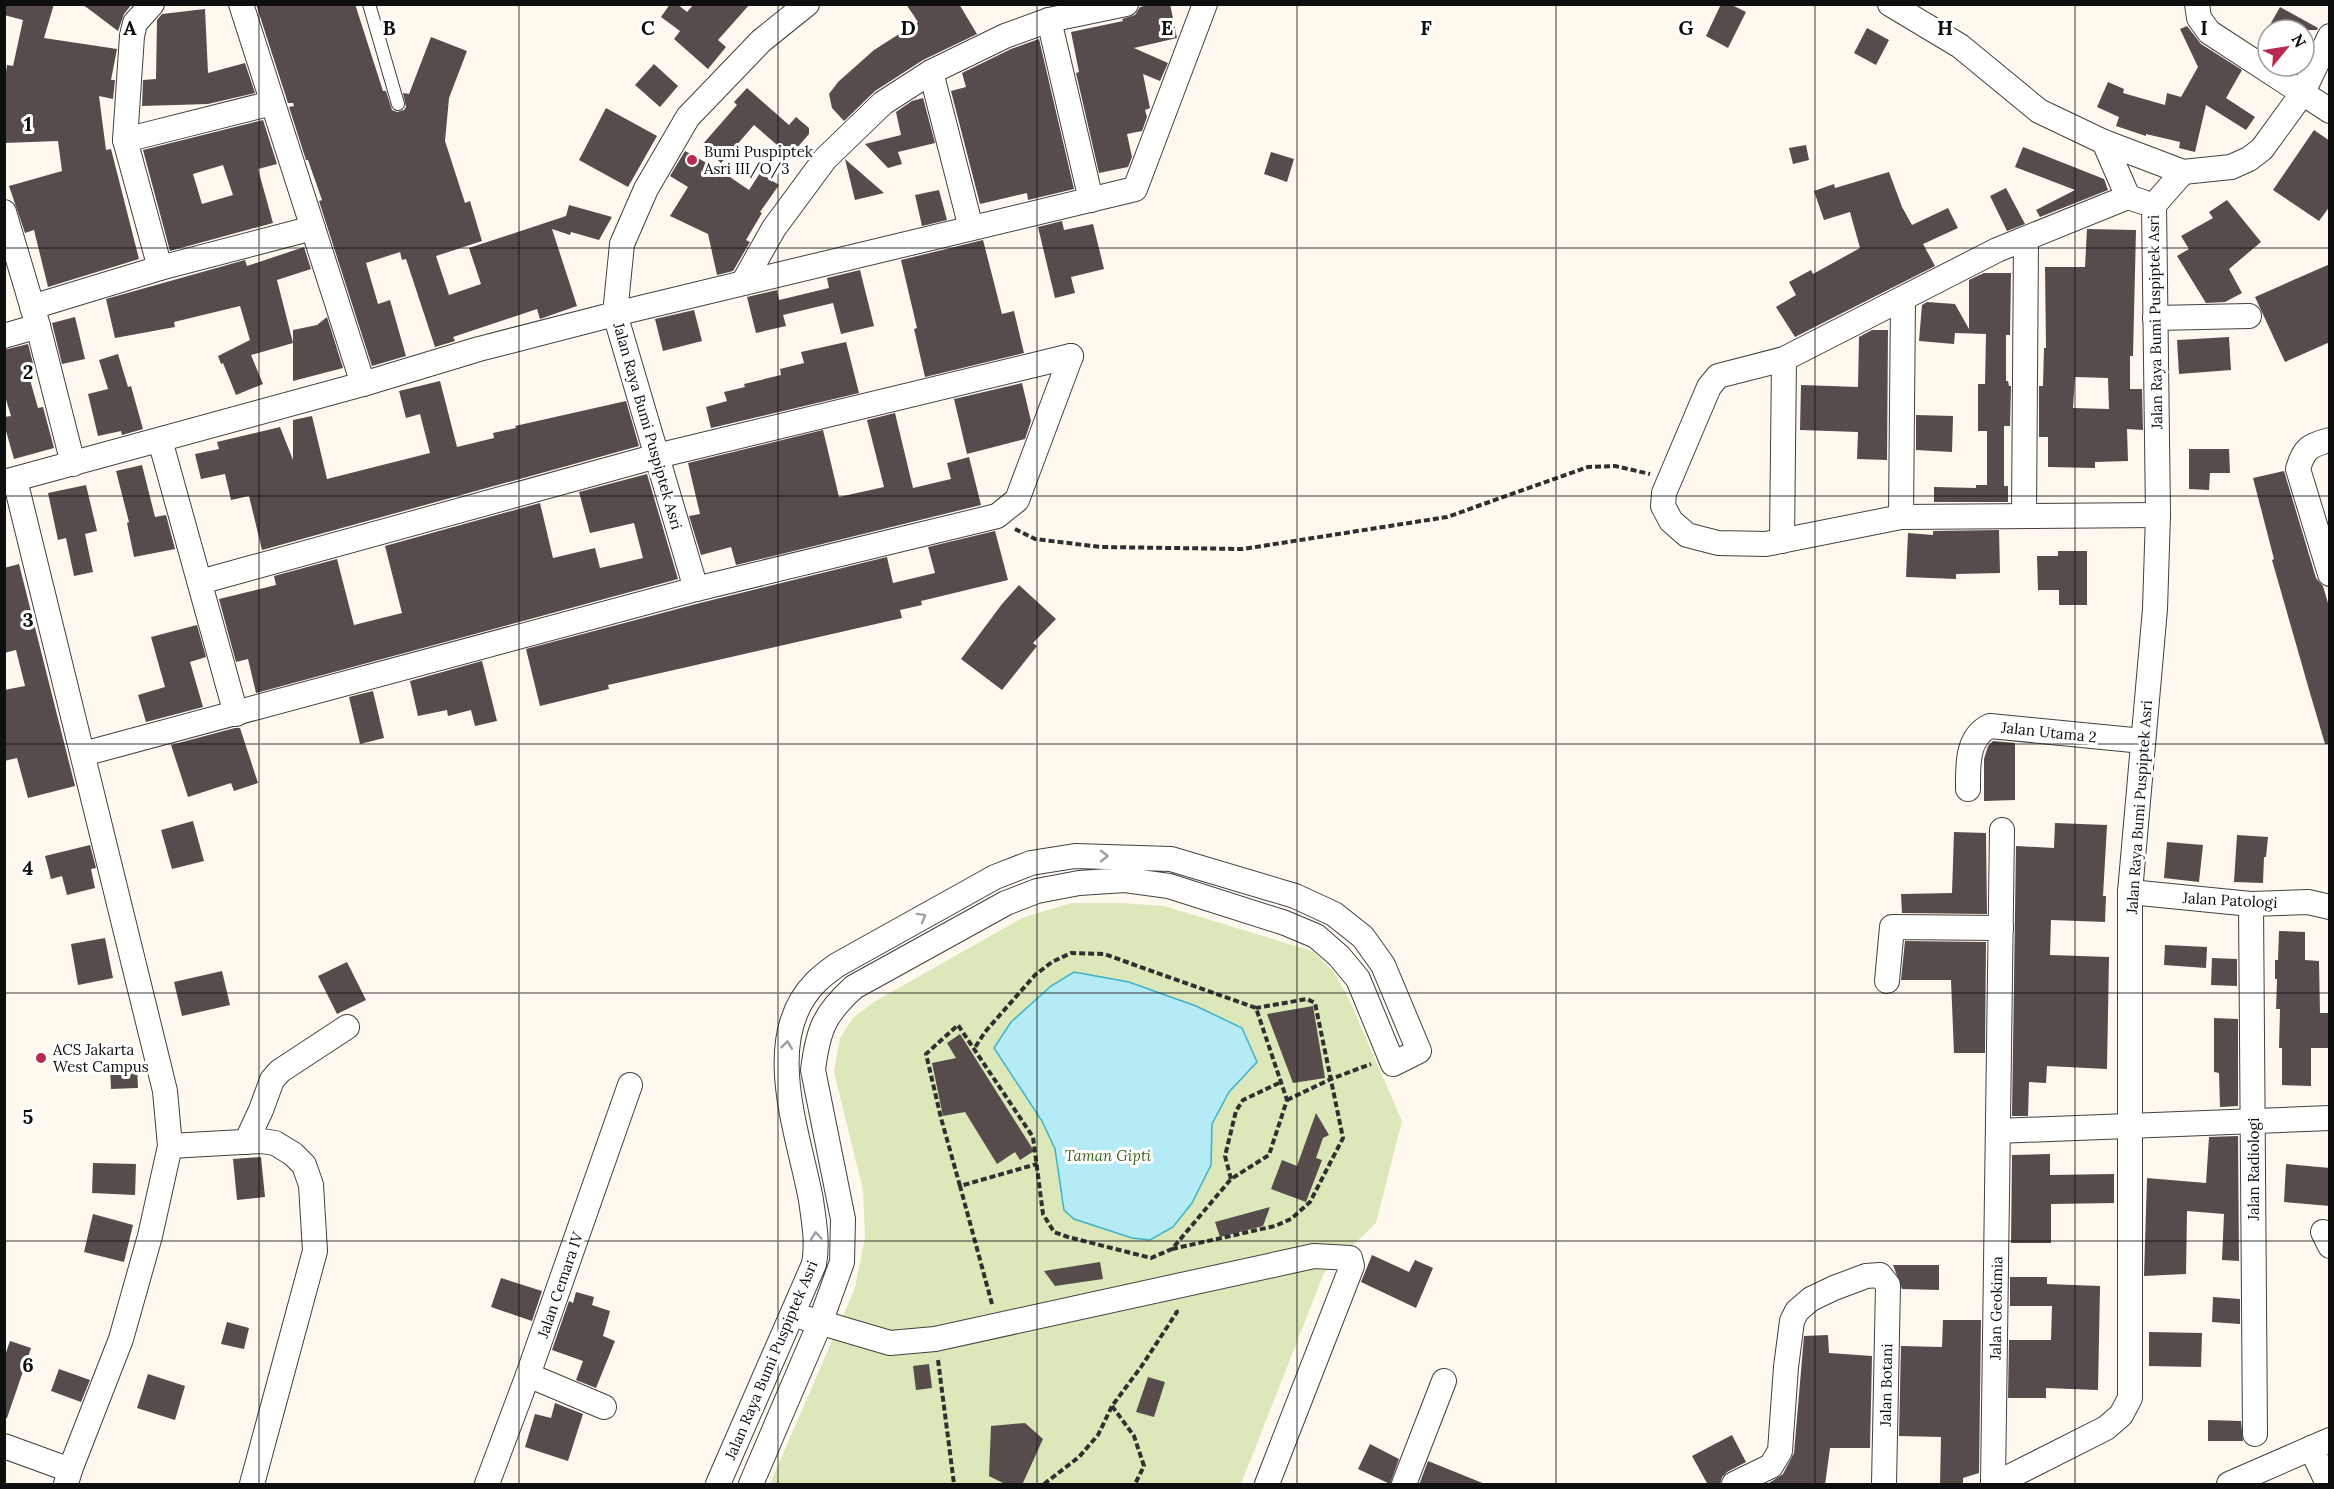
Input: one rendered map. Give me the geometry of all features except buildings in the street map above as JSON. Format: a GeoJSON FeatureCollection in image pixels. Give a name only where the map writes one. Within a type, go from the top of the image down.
{"type":"FeatureCollection","features":[{"type":"Feature","properties":{"kind":"street"},"geometry":{"type":"LineString","coordinates":[[152,4],[135,22],[132,36],[125,140],[160,268]]}},
{"type":"Feature","properties":{"kind":"street"},"geometry":{"type":"LineString","coordinates":[[241,4],[363,384]]}},
{"type":"Feature","properties":{"kind":"street","name":"Jalan Raya Bumi Puspiptek Asri"},"geometry":{"type":"LineString","coordinates":[[696,590],[615,314],[622,244],[645,189],[688,117],[761,41],[807,4]]}},
{"type":"Feature","properties":{"kind":"street"},"geometry":{"type":"LineString","coordinates":[[743,283],[774,228],[825,159],[883,103],[931,72],[1005,36],[1049,20],[1126,4]]}},
{"type":"Feature","properties":{"kind":"street"},"geometry":{"type":"LineString","coordinates":[[4,1446],[68,1477],[121,1339],[150,1236],[170,1146],[165,1091],[83,754],[10,481],[615,314],[1135,189],[1205,4]]}},
{"type":"Feature","properties":{"kind":"street"},"geometry":{"type":"LineString","coordinates":[[1890,4],[1960,46],[2039,111],[2104,142],[2183,172],[2231,167],[2249,159],[2262,149],[2302,94],[2330,36]]}},
{"type":"Feature","properties":{"kind":"street"},"geometry":{"type":"LineString","coordinates":[[2197,4],[2199,18],[2210,32],[2330,111]]}},
{"type":"Feature","properties":{"kind":"street"},"geometry":{"type":"LineString","coordinates":[[1049,20],[1091,200]]}},
{"type":"Feature","properties":{"kind":"street"},"geometry":{"type":"LineString","coordinates":[[931,72],[971,228]]}},
{"type":"Feature","properties":{"kind":"street"},"geometry":{"type":"LineString","coordinates":[[125,140],[272,103]]}},
{"type":"Feature","properties":{"kind":"street"},"geometry":{"type":"LineString","coordinates":[[2104,142],[2128,197]]}},
{"type":"Feature","properties":{"kind":"street","name":"Jalan Raya Bumi Puspiptek Asri"},"geometry":{"type":"LineString","coordinates":[[1994,1485],[2106,1428],[2121,1415],[2130,1398],[2132,1126],[2130,892],[2155,609],[2158,516],[2154,205],[2183,172]]}},
{"type":"Feature","properties":{"kind":"street"},"geometry":{"type":"LineString","coordinates":[[2154,205],[2128,197],[1997,250],[1784,359],[1719,376],[1709,387],[1664,493],[1663,506],[1671,521],[1687,535],[1718,543],[1766,544],[1901,517],[2158,516]]}},
{"type":"Feature","properties":{"kind":"street"},"geometry":{"type":"LineString","coordinates":[[4,212],[35,317],[73,464]]}},
{"type":"Feature","properties":{"kind":"street"},"geometry":{"type":"LineString","coordinates":[[4,336],[35,317],[160,268],[313,228]]}},
{"type":"Feature","properties":{"kind":"street"},"geometry":{"type":"LineString","coordinates":[[2024,516],[2026,239]]}},
{"type":"Feature","properties":{"kind":"street"},"geometry":{"type":"LineString","coordinates":[[1901,517],[1903,298]]}},
{"type":"Feature","properties":{"kind":"street"},"geometry":{"type":"LineString","coordinates":[[2155,318],[2248,316]]}},
{"type":"Feature","properties":{"kind":"street"},"geometry":{"type":"LineString","coordinates":[[83,754],[696,590],[997,516],[1017,500],[1071,356],[657,456],[200,582]]}},
{"type":"Feature","properties":{"kind":"street"},"geometry":{"type":"LineString","coordinates":[[1782,541],[1784,359]]}},
{"type":"Feature","properties":{"kind":"street"},"geometry":{"type":"LineString","coordinates":[[160,440],[236,714]]}},
{"type":"Feature","properties":{"kind":"street"},"geometry":{"type":"LineString","coordinates":[[2330,440],[2311,445],[2301,457],[2298,469],[2330,574]]}},
{"type":"Feature","properties":{"kind":"street","name":"Jalan Utama 2"},"geometry":{"type":"LineString","coordinates":[[1968,789],[1968,764],[1974,741],[1977,734],[1990,726],[2143,741]]}},
{"type":"Feature","properties":{"kind":"street","name":"Jalan Geokimia"},"geometry":{"type":"LineString","coordinates":[[1994,1485],[2002,830]]}},
{"type":"Feature","properties":{"kind":"street","name":"Jalan Raya Bumi Puspiptek Asri"},"geometry":{"type":"LineString","coordinates":[[718,1485],[814,1263],[817,1248],[807,1182],[785,1076],[786,1040],[797,1009],[815,983],[837,965],[995,877],[1031,863],[1075,856],[1171,858],[1295,896],[1334,914],[1364,937],[1383,965],[1419,1051],[1393,1064],[1358,979],[1339,956],[1316,936],[1169,886],[1125,880],[1079,883],[1037,891],[1006,903],[854,987],[834,1005],[823,1026],[816,1048],[813,1070],[843,1219],[842,1262],[820,1323],[751,1485]]}},
{"type":"Feature","properties":{"kind":"street","name":"Jalan Patologi"},"geometry":{"type":"LineString","coordinates":[[2130,892],[2251,904],[2308,902],[2330,907]]}},
{"type":"Feature","properties":{"kind":"street","name":"Jalan Radiologi"},"geometry":{"type":"LineString","coordinates":[[2251,904],[2256,1434]]}},
{"type":"Feature","properties":{"kind":"street"},"geometry":{"type":"LineString","coordinates":[[1887,981],[1892,927],[2001,928]]}},
{"type":"Feature","properties":{"kind":"street"},"geometry":{"type":"LineString","coordinates":[[246,1142],[272,1080],[280,1071],[347,1027]]}},
{"type":"Feature","properties":{"kind":"street","name":"Jalan Cemara IV"},"geometry":{"type":"LineString","coordinates":[[487,1485],[630,1085]]}},
{"type":"Feature","properties":{"kind":"street"},"geometry":{"type":"LineString","coordinates":[[1998,1131],[2330,1118]]}},
{"type":"Feature","properties":{"kind":"street"},"geometry":{"type":"LineString","coordinates":[[170,1146],[246,1142],[275,1143],[293,1154],[304,1165],[311,1185],[315,1251],[252,1485]]}},
{"type":"Feature","properties":{"kind":"street"},"geometry":{"type":"LineString","coordinates":[[791,1314],[890,1343],[935,1339],[1314,1256],[1350,1258],[1352,1266],[1267,1485]]}},
{"type":"Feature","properties":{"kind":"street","name":"Jalan Botani"},"geometry":{"type":"LineString","coordinates":[[1734,1485],[1771,1466],[1780,1451],[1786,1367],[1792,1322],[1797,1311],[1811,1299],[1834,1288],[1866,1276],[1880,1275],[1888,1285],[1884,1485]]}},
{"type":"Feature","properties":{"kind":"street"},"geometry":{"type":"LineString","coordinates":[[528,1375],[604,1407]]}},
{"type":"Feature","properties":{"kind":"street"},"geometry":{"type":"LineString","coordinates":[[1404,1485],[1444,1381]]}},
{"type":"Feature","properties":{"kind":"street"},"geometry":{"type":"LineString","coordinates":[[2229,1485],[2320,1444],[2328,1485]]}},
{"type":"Feature","properties":{"kind":"lane"},"geometry":{"type":"LineString","coordinates":[[369,4],[398,104]]}},
{"type":"Feature","properties":{"kind":"path"},"geometry":{"type":"LineString","coordinates":[[997,516],[1035,539],[1101,547],[1243,549],[1447,517],[1588,467],[1615,466],[1644,472],[1669,481]]}},
{"type":"Feature","properties":{"kind":"path"},"geometry":{"type":"LineString","coordinates":[[974,1049],[985,1032],[1035,975],[1052,962],[1071,953],[1104,954],[1256,1008],[1306,999],[1315,1003],[1343,1138],[1310,1202],[1292,1219],[1275,1226],[1172,1249],[1151,1258],[1054,1232],[1042,1214],[1033,1137],[974,1049],[958,1025],[926,1054],[997,1326]]}},
{"type":"Feature","properties":{"kind":"path"},"geometry":{"type":"LineString","coordinates":[[1172,1249],[1231,1179],[1269,1155],[1287,1101],[1256,1008]]}},
{"type":"Feature","properties":{"kind":"path"},"geometry":{"type":"LineString","coordinates":[[1287,1101],[1331,1079],[1389,1056]]}},
{"type":"Feature","properties":{"kind":"path"},"geometry":{"type":"LineString","coordinates":[[1231,1179],[1225,1156],[1236,1111],[1243,1100],[1281,1082]]}},
{"type":"Feature","properties":{"kind":"path"},"geometry":{"type":"LineString","coordinates":[[960,1186],[1037,1164]]}},
{"type":"Feature","properties":{"kind":"path"},"geometry":{"type":"LineString","coordinates":[[1044,1485],[1079,1457],[1098,1435],[1112,1406],[1177,1312],[1151,1258]]}},
{"type":"Feature","properties":{"kind":"path"},"geometry":{"type":"LineString","coordinates":[[935,1339],[954,1485]]}},
{"type":"Feature","properties":{"kind":"path"},"geometry":{"type":"LineString","coordinates":[[1112,1406],[1134,1436],[1144,1466],[1135,1485]]}},
{"type":"Feature","properties":{"kind":"green space","name":"Taman Gipti"},"geometry":{"type":"Polygon","coordinates":[[[1071,903],[1164,906],[1312,951],[1333,971],[1349,999],[1402,1121],[1376,1223],[1324,1273],[1241,1484],[770,1484],[855,1288],[865,1237],[863,1190],[834,1072],[840,1038],[853,1018],[874,1002],[1022,918],[1071,903]]]}},
{"type":"Feature","properties":{"kind":"water"},"geometry":{"type":"Polygon","coordinates":[[[1074,972],[1129,982],[1196,1006],[1242,1028],[1257,1062],[1229,1092],[1212,1124],[1211,1165],[1192,1203],[1173,1227],[1150,1240],[1132,1238],[1074,1219],[1064,1210],[1055,1149],[1042,1121],[994,1048],[1011,1022],[1051,986],[1074,972]]]}},
{"type":"Feature","properties":{"kind":"place","name":"Bumi Puspiptek Asri III/O/3"},"geometry":{"type":"Point","coordinates":[692,160]}},
{"type":"Feature","properties":{"kind":"place","name":"ACS Jakarta West Campus"},"geometry":{"type":"Point","coordinates":[41,1058]}}]}
